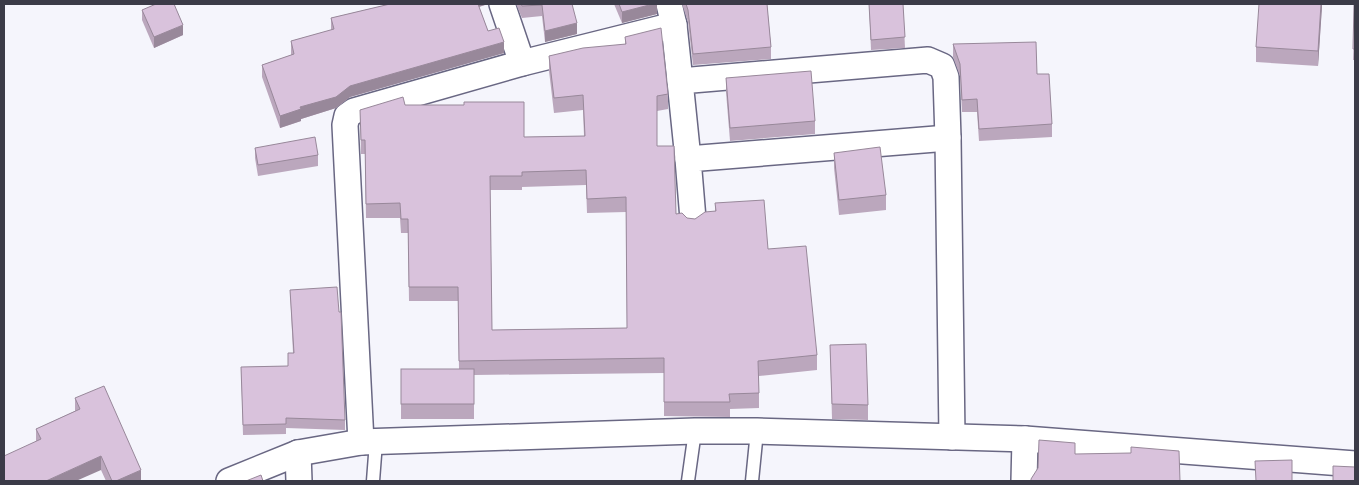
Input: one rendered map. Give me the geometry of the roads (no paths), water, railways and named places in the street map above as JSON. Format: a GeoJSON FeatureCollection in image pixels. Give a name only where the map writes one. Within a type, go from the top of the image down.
{"type":"FeatureCollection","features":[{"type":"Feature","properties":{"kind":"street"},"geometry":{"type":"LineString","coordinates":[[502,4],[522,62]]}},
{"type":"Feature","properties":{"kind":"street"},"geometry":{"type":"LineString","coordinates":[[369,442],[346,135],[347,116],[354,111],[522,62],[671,15],[680,81],[693,219]]}},
{"type":"Feature","properties":{"kind":"street"},"geometry":{"type":"LineString","coordinates":[[680,81],[928,60],[942,66],[944,71],[948,138],[952,437]]}},
{"type":"Feature","properties":{"kind":"street"},"geometry":{"type":"LineString","coordinates":[[688,159],[948,138]]}},
{"type":"Feature","properties":{"kind":"street"},"geometry":{"type":"LineString","coordinates":[[228,481],[298,453],[369,442],[695,431],[757,431],[1025,439],[1355,464]]}},
{"type":"Feature","properties":{"kind":"street"},"geometry":{"type":"LineString","coordinates":[[1024,481],[1025,439]]}},
{"type":"Feature","properties":{"kind":"street"},"geometry":{"type":"LineString","coordinates":[[298,453],[299,481]]}},
{"type":"Feature","properties":{"kind":"lane"},"geometry":{"type":"LineString","coordinates":[[688,481],[695,431]]}},
{"type":"Feature","properties":{"kind":"lane"},"geometry":{"type":"LineString","coordinates":[[752,481],[757,431]]}},
{"type":"Feature","properties":{"kind":"lane"},"geometry":{"type":"LineString","coordinates":[[369,442],[373,481]]}}]}
